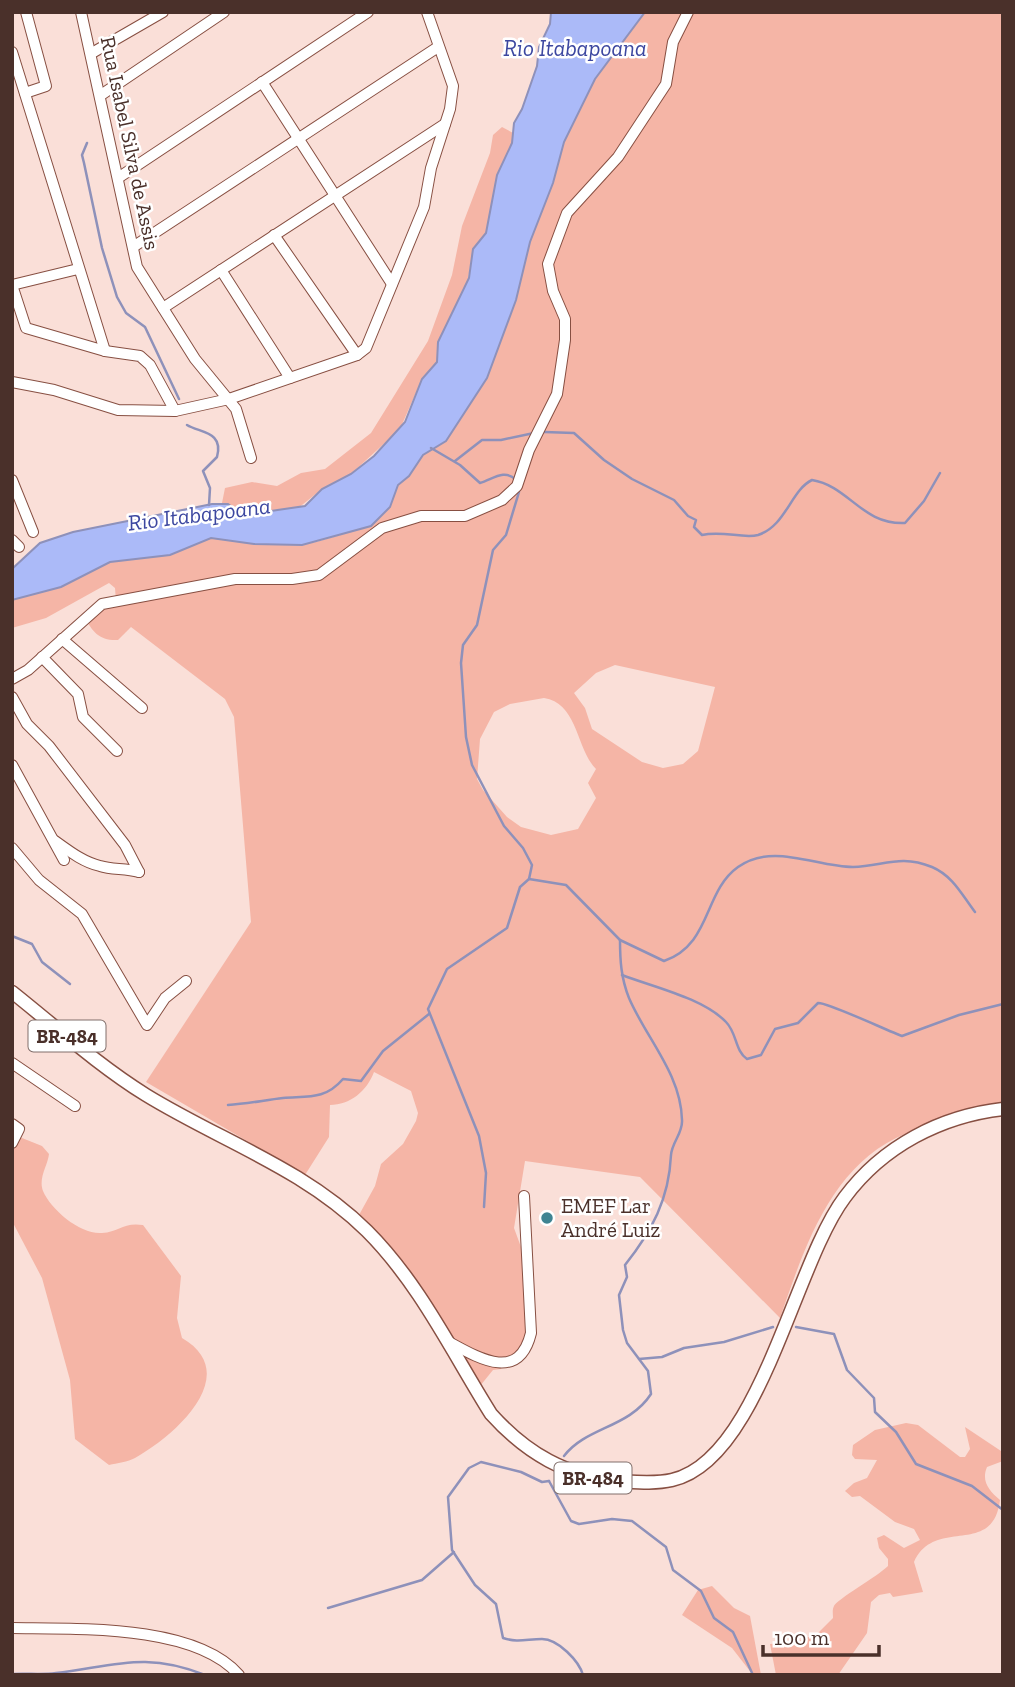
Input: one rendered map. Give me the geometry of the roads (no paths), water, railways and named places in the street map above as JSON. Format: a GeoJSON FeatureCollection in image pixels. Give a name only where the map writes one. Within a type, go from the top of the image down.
{"type":"FeatureCollection","features":[{"type":"Feature","properties":{"kind":"main road","name":"BR-484"},"geometry":{"type":"LineString","coordinates":[[12,992],[87,1053],[146,1095],[284,1168],[337,1204],[400,1267],[491,1414],[536,1456],[572,1472],[594,1478],[658,1482],[682,1476],[716,1450],[743,1413],[761,1380],[824,1227],[846,1195],[879,1161],[908,1140],[968,1114],[1003,1109]]}},
{"type":"Feature","properties":{"kind":"street"},"geometry":{"type":"LineString","coordinates":[[25,93],[46,86],[26,12]]}},
{"type":"Feature","properties":{"kind":"street","name":"Rua Isabel Silva de Assis"},"geometry":{"type":"LineString","coordinates":[[81,12],[137,267],[195,359],[236,410],[251,458]]}},
{"type":"Feature","properties":{"kind":"street"},"geometry":{"type":"LineString","coordinates":[[92,53],[163,12]]}},
{"type":"Feature","properties":{"kind":"street"},"geometry":{"type":"LineString","coordinates":[[101,95],[224,12]]}},
{"type":"Feature","properties":{"kind":"street"},"geometry":{"type":"LineString","coordinates":[[118,178],[368,12]]}},
{"type":"Feature","properties":{"kind":"street"},"geometry":{"type":"LineString","coordinates":[[12,382],[54,390],[118,410],[175,411],[229,399],[357,355],[366,348],[424,207],[431,168],[445,124],[453,86],[427,12]]}},
{"type":"Feature","properties":{"kind":"street"},"geometry":{"type":"LineString","coordinates":[[12,679],[42,657],[102,604],[235,579],[292,579],[319,575],[382,528],[421,516],[465,516],[502,500],[517,486],[529,450],[557,394],[565,340],[565,319],[553,291],[548,264],[567,213],[618,157],[666,84],[673,41],[688,12]]}},
{"type":"Feature","properties":{"kind":"street"},"geometry":{"type":"LineString","coordinates":[[133,247],[438,47]]}},
{"type":"Feature","properties":{"kind":"street"},"geometry":{"type":"LineString","coordinates":[[12,52],[105,351]]}},
{"type":"Feature","properties":{"kind":"street"},"geometry":{"type":"LineString","coordinates":[[262,82],[392,284]]}},
{"type":"Feature","properties":{"kind":"street"},"geometry":{"type":"LineString","coordinates":[[163,308],[445,124]]}},
{"type":"Feature","properties":{"kind":"street"},"geometry":{"type":"LineString","coordinates":[[274,235],[357,355]]}},
{"type":"Feature","properties":{"kind":"street"},"geometry":{"type":"LineString","coordinates":[[78,269],[12,285],[26,328],[105,351],[140,356],[150,365],[175,411]]}},
{"type":"Feature","properties":{"kind":"street"},"geometry":{"type":"LineString","coordinates":[[221,270],[290,378]]}},
{"type":"Feature","properties":{"kind":"street"},"geometry":{"type":"LineString","coordinates":[[12,480],[33,532]]}},
{"type":"Feature","properties":{"kind":"street"},"geometry":{"type":"LineString","coordinates":[[62,639],[142,708]]}},
{"type":"Feature","properties":{"kind":"street"},"geometry":{"type":"LineString","coordinates":[[42,657],[78,694],[83,717],[117,751]]}},
{"type":"Feature","properties":{"kind":"street"},"geometry":{"type":"LineString","coordinates":[[12,697],[27,724],[50,746],[113,831],[139,872],[121,867],[102,867],[82,860],[55,841]]}},
{"type":"Feature","properties":{"kind":"street"},"geometry":{"type":"LineString","coordinates":[[12,765],[64,860]]}},
{"type":"Feature","properties":{"kind":"street"},"geometry":{"type":"LineString","coordinates":[[12,848],[39,880],[82,914],[147,1025],[165,998],[186,981]]}},
{"type":"Feature","properties":{"kind":"street"},"geometry":{"type":"LineString","coordinates":[[12,1063],[75,1106]]}},
{"type":"Feature","properties":{"kind":"street"},"geometry":{"type":"LineString","coordinates":[[12,1143],[16,1127]]}},
{"type":"Feature","properties":{"kind":"street"},"geometry":{"type":"LineString","coordinates":[[446,1341],[480,1359],[498,1363],[514,1360],[527,1350],[531,1333],[524,1196]]}},
{"type":"Feature","properties":{"kind":"street"},"geometry":{"type":"LineString","coordinates":[[12,1628],[114,1630],[183,1643],[229,1662],[239,1675]]}},
{"type":"Feature","properties":{"kind":"water","name":"Rio Itabapoana"},"geometry":{"type":"Polygon","coordinates":[[[551,12],[645,12],[595,79],[564,142],[553,183],[530,242],[516,300],[487,378],[446,441],[423,455],[409,476],[398,485],[390,507],[371,526],[302,545],[254,544],[211,538],[170,555],[110,562],[61,587],[12,600],[12,569],[40,543],[73,532],[212,504],[228,504],[243,515],[305,506],[322,489],[351,474],[374,456],[405,422],[422,379],[437,362],[438,342],[469,278],[473,249],[486,233],[497,175],[512,143],[514,123],[522,109],[537,66],[539,47],[550,24],[551,12]]]}},
{"type":"Feature","properties":{"kind":"waterway"},"geometry":{"type":"LineString","coordinates":[[87,143],[82,155],[102,248],[117,297],[126,313],[145,327],[179,399]]}},
{"type":"Feature","properties":{"kind":"waterway"},"geometry":{"type":"LineString","coordinates":[[187,425],[210,434],[217,442],[217,457],[203,471],[210,488],[209,505]]}},
{"type":"Feature","properties":{"kind":"waterway"},"geometry":{"type":"LineString","coordinates":[[544,432],[574,433],[604,460],[632,479],[674,500],[688,516],[696,520],[694,527],[702,535],[758,535],[775,524],[799,492],[812,480],[836,490],[878,518],[905,523],[924,501],[940,473]]}},
{"type":"Feature","properties":{"kind":"waterway"},"geometry":{"type":"LineString","coordinates":[[455,461],[482,440],[501,440],[534,433]]}},
{"type":"Feature","properties":{"kind":"waterway"},"geometry":{"type":"LineString","coordinates":[[431,448],[460,465],[480,483],[502,475],[516,480]]}},
{"type":"Feature","properties":{"kind":"waterway"},"geometry":{"type":"LineString","coordinates":[[484,1207],[486,1173],[479,1136],[428,1009],[447,969],[507,928],[520,887],[529,879],[532,865],[523,848],[504,826],[472,765],[466,737],[461,663],[463,645],[477,625],[493,550],[506,535],[519,492]]}},
{"type":"Feature","properties":{"kind":"waterway"},"geometry":{"type":"LineString","coordinates":[[529,879],[566,885],[620,940],[664,961],[680,953],[691,943],[727,878],[738,867],[766,856],[853,867],[901,861],[921,863],[946,875],[975,912]]}},
{"type":"Feature","properties":{"kind":"waterway"},"geometry":{"type":"LineString","coordinates":[[12,936],[32,944],[42,962],[70,984]]}},
{"type":"Feature","properties":{"kind":"waterway"},"geometry":{"type":"LineString","coordinates":[[564,1456],[584,1439],[631,1414],[651,1394],[648,1371],[627,1343],[619,1295],[627,1277],[625,1265],[651,1227],[663,1200],[672,1150],[682,1125],[676,1087],[626,991],[620,940]]}},
{"type":"Feature","properties":{"kind":"waterway"},"geometry":{"type":"LineString","coordinates":[[622,975],[677,994],[716,1014],[730,1026],[740,1051],[747,1059],[761,1055],[775,1029],[798,1023],[818,1003],[902,1036],[959,1015],[1003,1004]]}},
{"type":"Feature","properties":{"kind":"waterway"},"geometry":{"type":"LineString","coordinates":[[228,1105],[316,1096],[330,1091],[343,1079],[361,1081],[383,1051],[429,1014]]}},
{"type":"Feature","properties":{"kind":"waterway"},"geometry":{"type":"LineString","coordinates":[[639,1359],[662,1357],[684,1348],[724,1342],[773,1327]]}},
{"type":"Feature","properties":{"kind":"waterway"},"geometry":{"type":"LineString","coordinates":[[796,1327],[834,1334],[847,1370],[874,1398],[875,1412],[896,1432],[916,1464],[972,1486],[1003,1510]]}},
{"type":"Feature","properties":{"kind":"waterway"},"geometry":{"type":"LineString","coordinates":[[549,1481],[542,1482],[521,1472],[481,1462],[469,1468],[448,1497],[452,1550],[475,1585],[496,1604],[503,1638],[518,1641],[542,1639],[555,1643],[572,1657],[583,1675]]}},
{"type":"Feature","properties":{"kind":"waterway"},"geometry":{"type":"LineString","coordinates":[[549,1481],[571,1521],[579,1524],[612,1519],[632,1521],[666,1547],[673,1570],[701,1591],[714,1618],[733,1632],[753,1675]]}},
{"type":"Feature","properties":{"kind":"waterway"},"geometry":{"type":"LineString","coordinates":[[328,1608],[422,1580],[454,1552]]}},
{"type":"Feature","properties":{"kind":"waterway"},"geometry":{"type":"LineString","coordinates":[[12,1674],[50,1674],[113,1664],[147,1662],[184,1668],[205,1675]]}},
{"type":"Feature","properties":{"kind":"place","name":"EMEF Lar André Luiz"},"geometry":{"type":"Point","coordinates":[547,1218]}}]}
